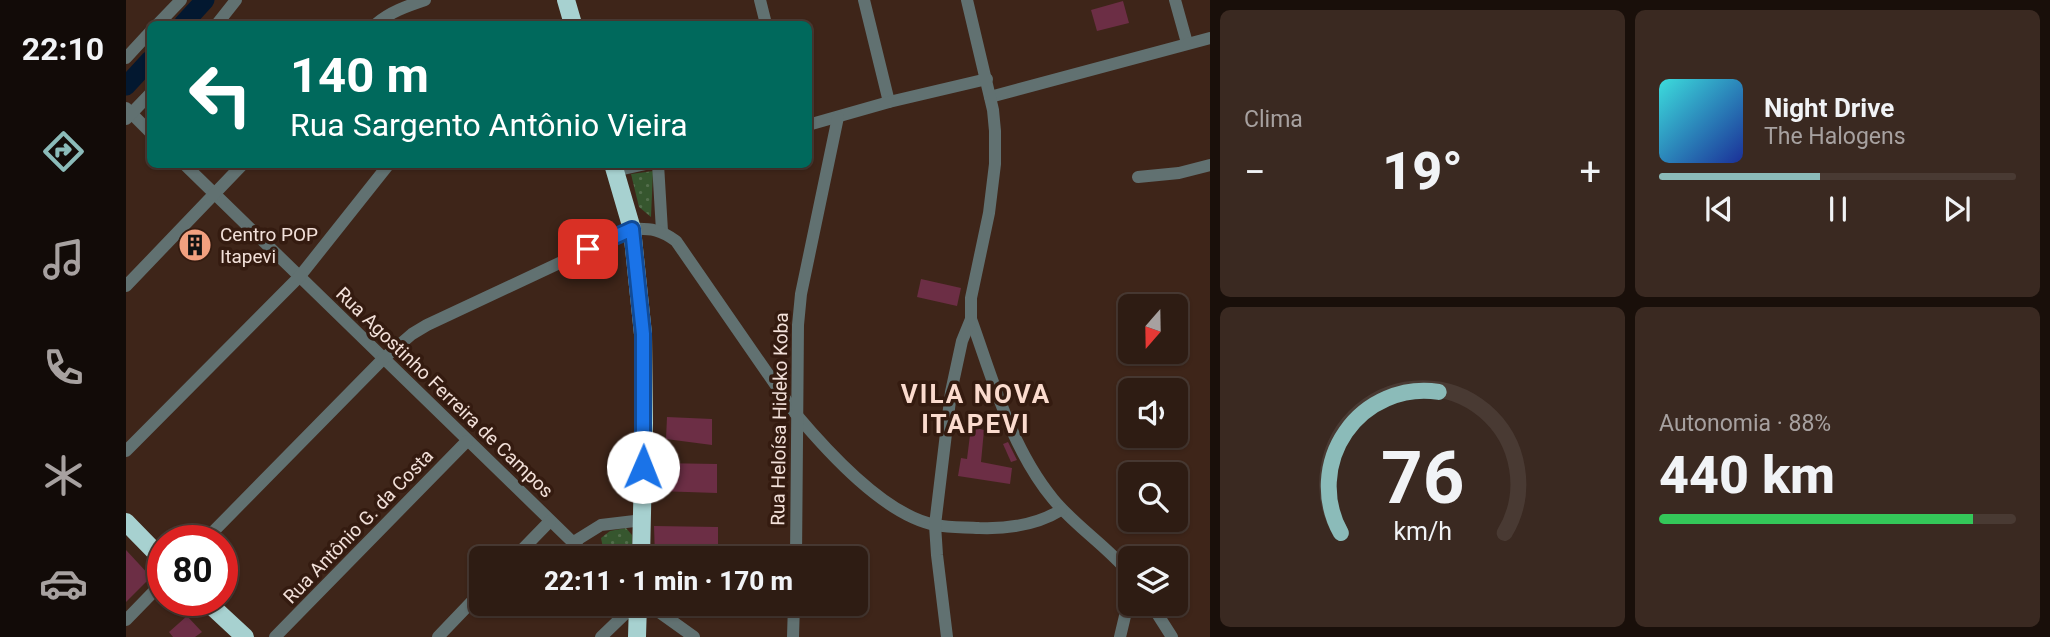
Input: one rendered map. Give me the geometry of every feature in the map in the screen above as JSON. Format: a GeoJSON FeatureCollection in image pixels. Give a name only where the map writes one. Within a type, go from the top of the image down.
{"type":"FeatureCollection","features":[{"type":"Feature","properties":{"kind":"highway"},"geometry":{"type":"LineString","coordinates":[[566,0],[572,21]]}},
{"type":"Feature","properties":{"kind":"highway"},"geometry":{"type":"LineString","coordinates":[[613,168],[632,229],[643,334],[642,546]]}},
{"type":"Feature","properties":{"kind":"highway"},"geometry":{"type":"LineString","coordinates":[[126,522],[147,543]]}},
{"type":"Feature","properties":{"kind":"highway"},"geometry":{"type":"LineString","coordinates":[[222,616],[245,637]]}},
{"type":"Feature","properties":{"kind":"highway"},"geometry":{"type":"LineString","coordinates":[[633,616],[637,637]]}},
{"type":"Feature","properties":{"kind":"street"},"geometry":{"type":"LineString","coordinates":[[161,21],[181,0]]}},
{"type":"Feature","properties":{"kind":"street"},"geometry":{"type":"LineString","coordinates":[[219,21],[236,0]]}},
{"type":"Feature","properties":{"kind":"street"},"geometry":{"type":"LineString","coordinates":[[381,21],[425,0]]}},
{"type":"Feature","properties":{"kind":"street"},"geometry":{"type":"LineString","coordinates":[[761,0],[765,21]]}},
{"type":"Feature","properties":{"kind":"street"},"geometry":{"type":"LineString","coordinates":[[864,0],[890,102]]}},
{"type":"Feature","properties":{"kind":"street"},"geometry":{"type":"LineString","coordinates":[[967,0],[987,79],[995,131],[995,164],[989,213],[971,298],[971,318],[1010,426],[1041,483],[1062,510],[1118,560]]}},
{"type":"Feature","properties":{"kind":"street"},"geometry":{"type":"LineString","coordinates":[[1175,0],[1187,43]]}},
{"type":"Feature","properties":{"kind":"street"},"geometry":{"type":"LineString","coordinates":[[126,58],[147,35]]}},
{"type":"Feature","properties":{"kind":"street"},"geometry":{"type":"LineString","coordinates":[[990,97],[1210,38]]}},
{"type":"Feature","properties":{"kind":"street"},"geometry":{"type":"LineString","coordinates":[[812,124],[987,79]]}},
{"type":"Feature","properties":{"kind":"street"},"geometry":{"type":"LineString","coordinates":[[147,97],[128,113],[147,129]]}},
{"type":"Feature","properties":{"kind":"street","name":"Rua Heloísa Hideko Koba"},"geometry":{"type":"LineString","coordinates":[[796,546],[795,413],[801,294],[838,117]]}},
{"type":"Feature","properties":{"kind":"street","name":"Rua Agostinho Ferreira de Campos"},"geometry":{"type":"LineString","coordinates":[[188,168],[575,546]]}},
{"type":"Feature","properties":{"kind":"street"},"geometry":{"type":"LineString","coordinates":[[126,286],[240,168]]}},
{"type":"Feature","properties":{"kind":"street"},"geometry":{"type":"LineString","coordinates":[[126,451],[299,276],[386,168]]}},
{"type":"Feature","properties":{"kind":"street"},"geometry":{"type":"LineString","coordinates":[[658,168],[662,231]]}},
{"type":"Feature","properties":{"kind":"street"},"geometry":{"type":"LineString","coordinates":[[1138,177],[1207,168]]}},
{"type":"Feature","properties":{"kind":"street"},"geometry":{"type":"LineString","coordinates":[[220,525],[383,359],[412,334],[632,229],[651,228],[662,231],[676,241],[795,413],[816,438],[889,505],[935,525],[1008,527],[1046,519],[1062,510]]}},
{"type":"Feature","properties":{"kind":"street"},"geometry":{"type":"LineString","coordinates":[[947,637],[935,525],[951,392],[962,341],[971,318]]}},
{"type":"Feature","properties":{"kind":"street","name":"Rua Antônio G. da Costa"},"geometry":{"type":"LineString","coordinates":[[275,637],[467,441]]}},
{"type":"Feature","properties":{"kind":"street"},"geometry":{"type":"LineString","coordinates":[[572,543],[601,525],[643,520]]}},
{"type":"Feature","properties":{"kind":"street"},"geometry":{"type":"LineString","coordinates":[[526,546],[550,521]]}},
{"type":"Feature","properties":{"kind":"street"},"geometry":{"type":"LineString","coordinates":[[126,620],[147,598]]}},
{"type":"Feature","properties":{"kind":"street"},"geometry":{"type":"LineString","coordinates":[[438,637],[469,605]]}},
{"type":"Feature","properties":{"kind":"street"},"geometry":{"type":"LineString","coordinates":[[601,637],[625,616]]}},
{"type":"Feature","properties":{"kind":"street"},"geometry":{"type":"LineString","coordinates":[[665,616],[694,637]]}},
{"type":"Feature","properties":{"kind":"street"},"geometry":{"type":"LineString","coordinates":[[793,637],[794,616]]}},
{"type":"Feature","properties":{"kind":"street"},"geometry":{"type":"LineString","coordinates":[[1120,637],[1125,616]]}},
{"type":"Feature","properties":{"kind":"street"},"geometry":{"type":"LineString","coordinates":[[1159,616],[1172,637]]}},
{"type":"Feature","properties":{"kind":"green space"},"geometry":{"type":"Polygon","coordinates":[[[653,171],[651,217],[639,207],[631,174],[653,171]]]}},
{"type":"Feature","properties":{"kind":"green space"},"geometry":{"type":"Polygon","coordinates":[[[626,528],[632,535],[632,546],[603,546],[601,538],[610,531],[626,528]]]}},
{"type":"Feature","properties":{"kind":"building"},"geometry":{"type":"Polygon","coordinates":[[[1123,1],[1129,23],[1097,31],[1091,10],[1123,1]]]}},
{"type":"Feature","properties":{"kind":"building","name":"Centro POP Itapevi"},"geometry":{"type":"Polygon","coordinates":[[[200,230],[209,239],[190,260],[180,251],[200,230]]]}},
{"type":"Feature","properties":{"kind":"building"},"geometry":{"type":"Polygon","coordinates":[[[921,279],[961,288],[957,306],[917,297],[921,279]]]}},
{"type":"Feature","properties":{"kind":"building"},"geometry":{"type":"Polygon","coordinates":[[[667,417],[712,419],[712,445],[666,439],[667,417]]]}},
{"type":"Feature","properties":{"kind":"building"},"geometry":{"type":"Polygon","coordinates":[[[971,427],[984,430],[981,462],[1012,468],[1010,484],[958,476],[961,458],[967,459],[971,427]]]}},
{"type":"Feature","properties":{"kind":"building"},"geometry":{"type":"Polygon","coordinates":[[[1008,442],[1017,460],[1011,462],[1003,444],[1008,442]]]}},
{"type":"Feature","properties":{"kind":"building"},"geometry":{"type":"Polygon","coordinates":[[[658,463],[717,464],[717,493],[657,491],[658,463]]]}},
{"type":"Feature","properties":{"kind":"building"},"geometry":{"type":"Polygon","coordinates":[[[654,526],[718,527],[718,546],[655,546],[654,526]]]}},
{"type":"Feature","properties":{"kind":"building"},"geometry":{"type":"Polygon","coordinates":[[[126,550],[147,573],[147,581],[126,602],[126,550]]]}},
{"type":"Feature","properties":{"kind":"building"},"geometry":{"type":"Polygon","coordinates":[[[187,616],[202,632],[195,637],[173,637],[169,632],[187,616]]]}},
{"type":"Feature","properties":{"kind":"waterway"},"geometry":{"type":"LineString","coordinates":[[186,21],[205,0]]}},
{"type":"Feature","properties":{"kind":"waterway"},"geometry":{"type":"LineString","coordinates":[[126,86],[147,63]]}},
{"type":"Feature","properties":{"kind":"place","name":"Centro POP Itapevi"},"geometry":{"type":"Point","coordinates":[195,245]}},
{"type":"Feature","properties":{"kind":"district","name":"VILA NOVA ITAPEVI"},"geometry":{"type":"Point","coordinates":[976,409]}},
{"type":"Feature","properties":{"kind":"route"},"geometry":{"type":"LineString","coordinates":[[588,249],[632,229],[643,334],[643,467]]}}]}
